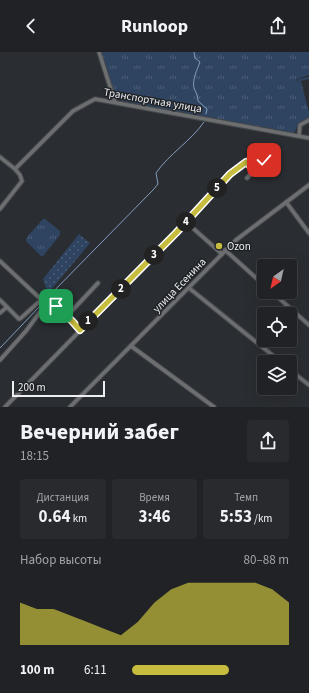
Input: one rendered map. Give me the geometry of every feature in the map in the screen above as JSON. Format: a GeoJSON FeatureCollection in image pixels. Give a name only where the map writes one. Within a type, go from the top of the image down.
{"type":"FeatureCollection","features":[{"type":"Feature","properties":{"kind":"street"},"geometry":{"type":"LineString","coordinates":[[99,52],[114,102]]}},
{"type":"Feature","properties":{"kind":"street","name":"Транспортная улица"},"geometry":{"type":"LineString","coordinates":[[15,169],[74,111],[95,99],[309,138]]}},
{"type":"Feature","properties":{"kind":"street"},"geometry":{"type":"LineString","coordinates":[[299,136],[300,126],[309,120]]}},
{"type":"Feature","properties":{"kind":"street"},"geometry":{"type":"LineString","coordinates":[[0,157],[15,169],[20,175],[22,181],[0,209]]}},
{"type":"Feature","properties":{"kind":"street"},"geometry":{"type":"LineString","coordinates":[[247,178],[264,160]]}},
{"type":"Feature","properties":{"kind":"street"},"geometry":{"type":"LineString","coordinates":[[5,407],[186,222],[230,174],[246,162],[254,170]]}},
{"type":"Feature","properties":{"kind":"street","name":"улица Есенина"},"geometry":{"type":"LineString","coordinates":[[70,407],[225,250],[309,185]]}},
{"type":"Feature","properties":{"kind":"street"},"geometry":{"type":"LineString","coordinates":[[286,202],[309,233]]}},
{"type":"Feature","properties":{"kind":"street"},"geometry":{"type":"LineString","coordinates":[[186,222],[222,254]]}},
{"type":"Feature","properties":{"kind":"street"},"geometry":{"type":"LineString","coordinates":[[225,250],[257,279]]}},
{"type":"Feature","properties":{"kind":"street"},"geometry":{"type":"LineString","coordinates":[[0,261],[41,300],[46,304],[56,306],[80,330]]}},
{"type":"Feature","properties":{"kind":"street"},"geometry":{"type":"LineString","coordinates":[[67,316],[98,283]]}},
{"type":"Feature","properties":{"kind":"street"},"geometry":{"type":"LineString","coordinates":[[188,288],[272,355]]}},
{"type":"Feature","properties":{"kind":"street"},"geometry":{"type":"LineString","coordinates":[[280,299],[309,326]]}},
{"type":"Feature","properties":{"kind":"street"},"geometry":{"type":"LineString","coordinates":[[0,300],[19,319],[41,300]]}},
{"type":"Feature","properties":{"kind":"street"},"geometry":{"type":"LineString","coordinates":[[0,360],[26,331],[46,304]]}},
{"type":"Feature","properties":{"kind":"street"},"geometry":{"type":"LineString","coordinates":[[0,314],[7,307]]}},
{"type":"Feature","properties":{"kind":"street"},"geometry":{"type":"LineString","coordinates":[[131,346],[214,407]]}},
{"type":"Feature","properties":{"kind":"street"},"geometry":{"type":"LineString","coordinates":[[297,376],[309,385]]}},
{"type":"Feature","properties":{"kind":"green space"},"geometry":{"type":"Polygon","coordinates":[[[101,52],[309,52],[309,75],[297,79],[299,85],[298,79],[309,77],[309,79],[301,81],[309,118],[301,121],[294,133],[122,101],[114,94],[101,52]]]}},
{"type":"Feature","properties":{"kind":"green space"},"geometry":{"type":"Polygon","coordinates":[[[43,219],[60,231],[60,235],[43,256],[41,256],[26,241],[27,237],[43,219]]]}},
{"type":"Feature","properties":{"kind":"green space"},"geometry":{"type":"Polygon","coordinates":[[[79,234],[90,243],[50,291],[46,288],[43,279],[79,234]]]}},
{"type":"Feature","properties":{"kind":"waterway"},"geometry":{"type":"LineString","coordinates":[[194,52],[195,58],[200,62],[194,78],[194,88],[198,101],[207,109],[206,114]]}},
{"type":"Feature","properties":{"kind":"waterway"},"geometry":{"type":"LineString","coordinates":[[45,300],[153,190],[158,184],[156,173],[161,166],[199,129],[204,122]]}},
{"type":"Feature","properties":{"kind":"waterway"},"geometry":{"type":"LineString","coordinates":[[0,348],[42,304]]}},
{"type":"Feature","properties":{"kind":"place","name":"Ozon"},"geometry":{"type":"Point","coordinates":[219,246]}},
{"type":"Feature","properties":{"kind":"route"},"geometry":{"type":"LineString","coordinates":[[56,306],[80,330],[176,233],[230,174],[246,162],[254,170],[264,160]]}}]}
